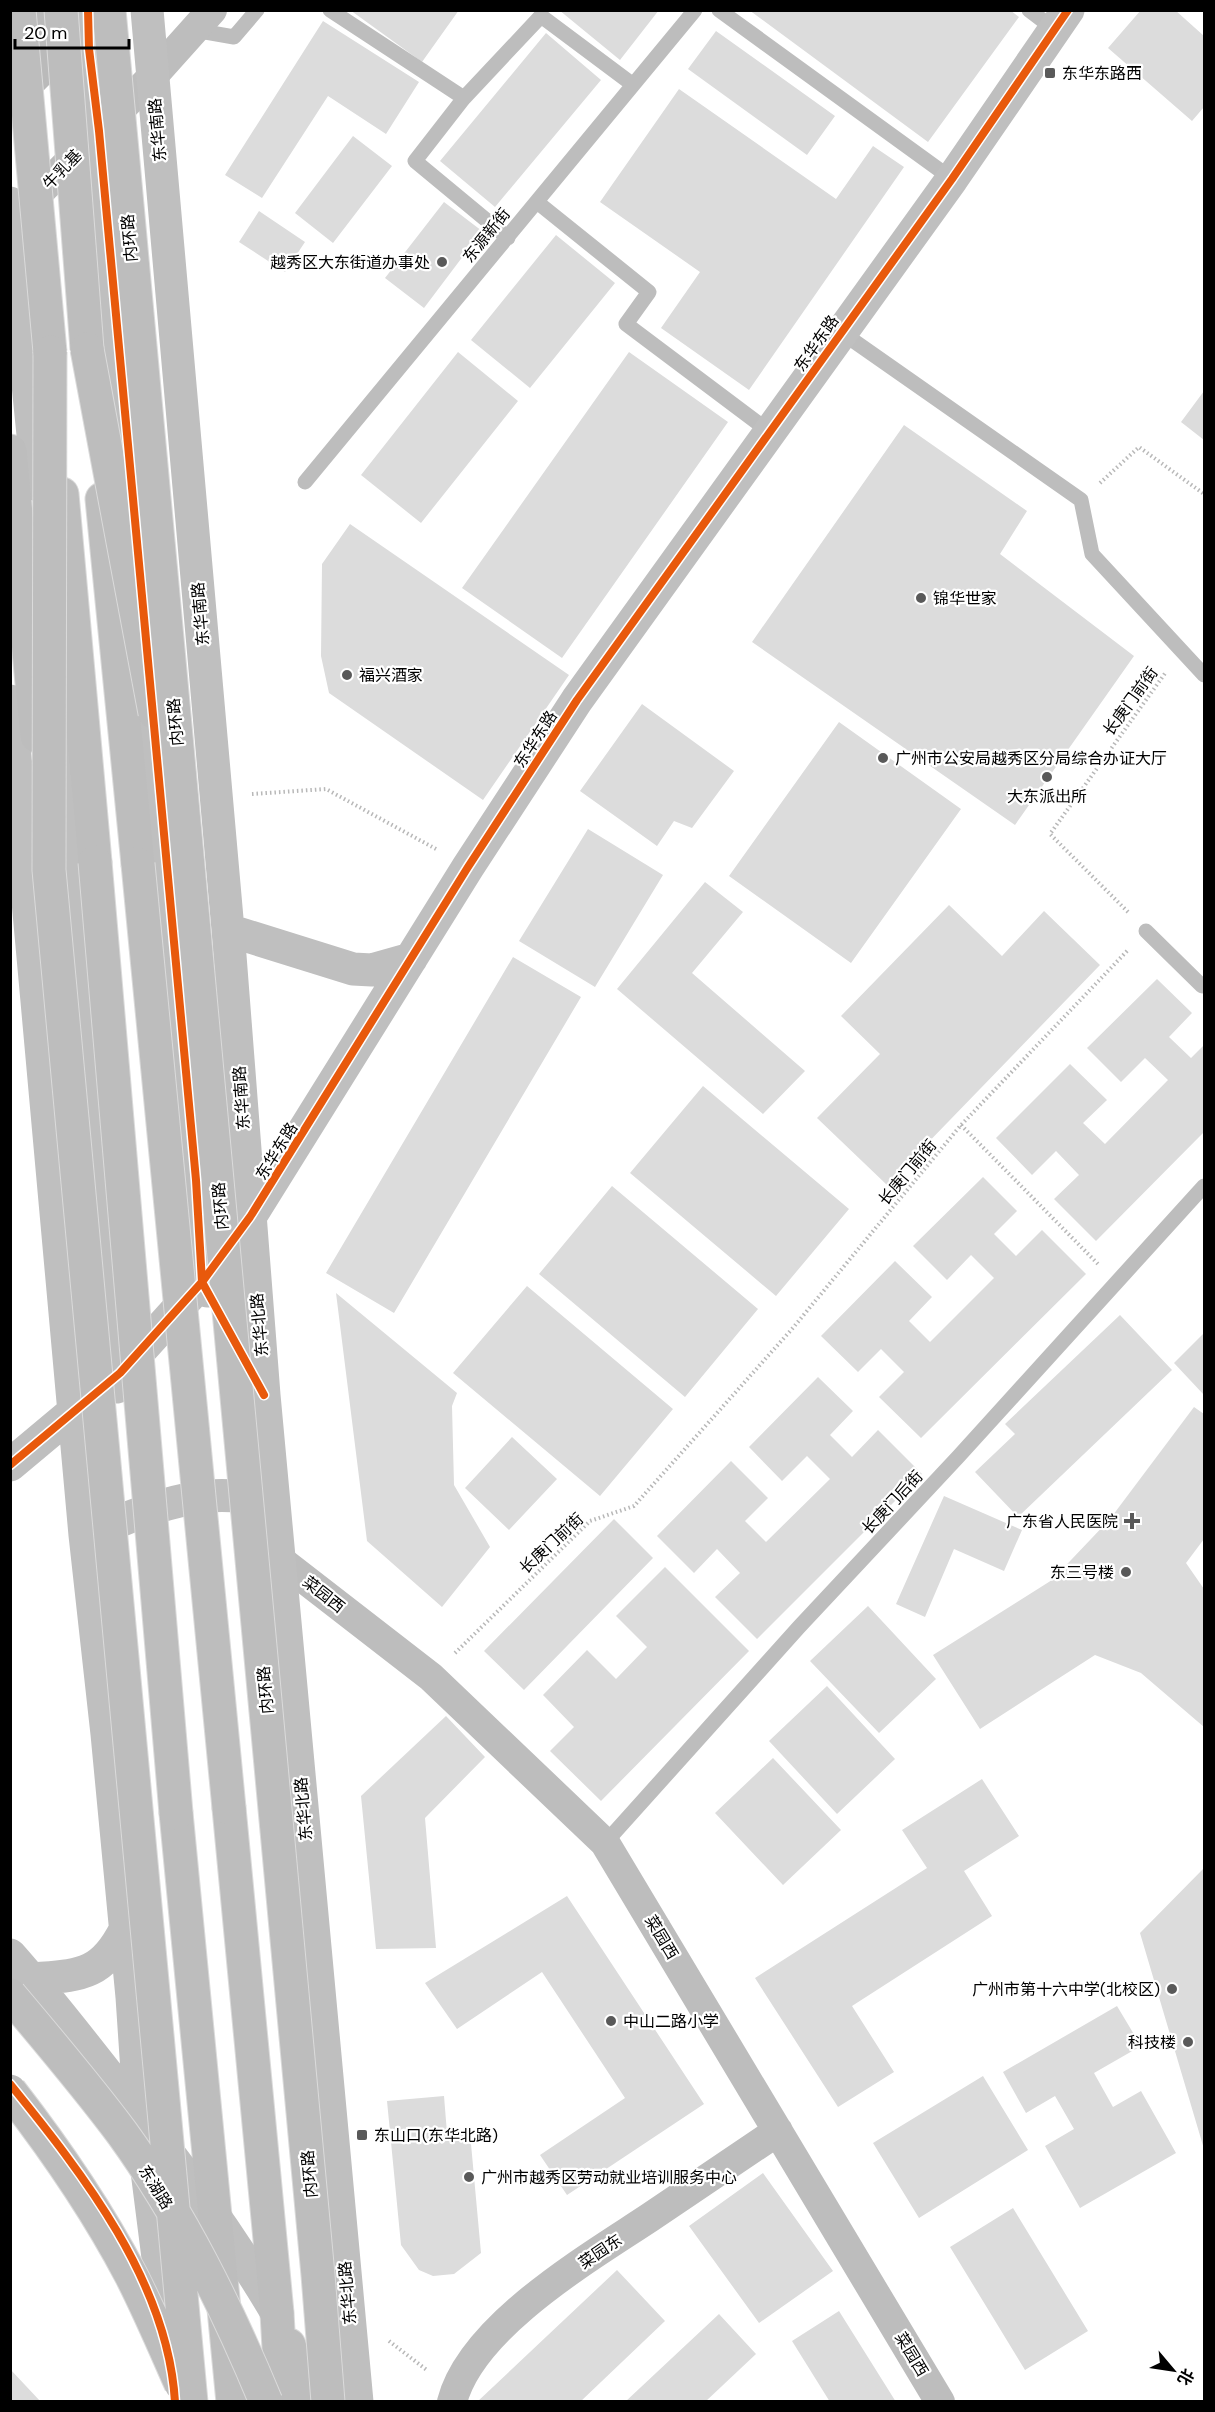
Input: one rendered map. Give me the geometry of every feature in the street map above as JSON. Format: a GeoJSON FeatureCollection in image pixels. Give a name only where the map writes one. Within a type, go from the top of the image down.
{"type":"FeatureCollection","features":[{"type":"Feature","properties":{"kind":"main road"},"geometry":{"type":"LineString","coordinates":[[19,10],[176,1813],[233,2402]]}},
{"type":"Feature","properties":{"kind":"main road"},"geometry":{"type":"LineString","coordinates":[[61,10],[87,349],[277,2313],[282,2402]]}},
{"type":"Feature","properties":{"kind":"main road"},"geometry":{"type":"LineString","coordinates":[[88,10],[89,49],[99,131],[196,1180],[202,1282],[264,1395]]}},
{"type":"Feature","properties":{"kind":"main road","name":"内环路"},"geometry":{"type":"LineString","coordinates":[[109,10],[312,2205],[328,2402]]}},
{"type":"Feature","properties":{"kind":"main road","name":"东华南路"},"geometry":{"type":"LineString","coordinates":[[147,10],[228,930],[250,1217]]}},
{"type":"Feature","properties":{"kind":"main road","name":"东华东路"},"geometry":{"type":"LineString","coordinates":[[10,1465],[74,1414],[120,1373],[202,1282],[250,1217],[468,867],[577,700],[952,179],[1050,17]]}},
{"type":"Feature","properties":{"kind":"main road"},"geometry":{"type":"LineString","coordinates":[[11,215],[72,836],[120,1373],[85,1535]]}},
{"type":"Feature","properties":{"kind":"main road"},"geometry":{"type":"LineString","coordinates":[[87,349],[194,924]]}},
{"type":"Feature","properties":{"kind":"main road"},"geometry":{"type":"LineString","coordinates":[[50,352],[50,870]]}},
{"type":"Feature","properties":{"kind":"main road"},"geometry":{"type":"LineString","coordinates":[[10,451],[50,870],[182,2396]]}},
{"type":"Feature","properties":{"kind":"main road"},"geometry":{"type":"LineString","coordinates":[[10,701],[85,1535],[125,1930],[140,2116],[182,2396]]}},
{"type":"Feature","properties":{"kind":"main road"},"geometry":{"type":"LineString","coordinates":[[228,930],[353,969],[372,970],[411,959]]}},
{"type":"Feature","properties":{"kind":"main road","name":"东华北路"},"geometry":{"type":"LineString","coordinates":[[250,1217],[274,1508],[357,2402]]}},
{"type":"Feature","properties":{"kind":"main road"},"geometry":{"type":"LineString","coordinates":[[85,1535],[146,1510],[206,1497],[231,1496],[260,1500],[274,1508]]}},
{"type":"Feature","properties":{"kind":"main road"},"geometry":{"type":"LineString","coordinates":[[17,1976],[85,1972],[104,1962],[116,1949],[125,1930]]}},
{"type":"Feature","properties":{"kind":"main road"},"geometry":{"type":"LineString","coordinates":[[17,1976],[140,2116],[215,2215],[277,2313],[309,2402]]}},
{"type":"Feature","properties":{"kind":"main road","name":"东湖路"},"geometry":{"type":"LineString","coordinates":[[17,1976],[157,2187],[215,2289],[266,2402]]}},
{"type":"Feature","properties":{"kind":"main road"},"geometry":{"type":"LineString","coordinates":[[10,2084],[57,2142],[92,2191],[120,2239],[159,2317],[182,2396]]}},
{"type":"Feature","properties":{"kind":"main road"},"geometry":{"type":"LineString","coordinates":[[10,2091],[66,2168],[131,2276],[182,2396]]}},
{"type":"Feature","properties":{"kind":"street","name":"牛乳基"},"geometry":{"type":"LineString","coordinates":[[11,215],[99,131],[203,20]]}},
{"type":"Feature","properties":{"kind":"street","name":"菜园西"},"geometry":{"type":"LineString","coordinates":[[280,1560],[431,1677],[606,1843],[940,2402]]}},
{"type":"Feature","properties":{"kind":"street","name":"菜园东"},"geometry":{"type":"LineString","coordinates":[[453,2397],[477,2352],[513,2316],[579,2265],[778,2131]]}},
{"type":"Feature","properties":{"kind":"lane"},"geometry":{"type":"LineString","coordinates":[[203,20],[234,37],[257,10]]}},
{"type":"Feature","properties":{"kind":"lane"},"geometry":{"type":"LineString","coordinates":[[330,10],[464,98]]}},
{"type":"Feature","properties":{"kind":"lane","name":"东源新街"},"geometry":{"type":"LineString","coordinates":[[305,482],[695,10]]}},
{"type":"Feature","properties":{"kind":"lane"},"geometry":{"type":"LineString","coordinates":[[719,10],[952,179]]}},
{"type":"Feature","properties":{"kind":"lane"},"geometry":{"type":"LineString","coordinates":[[508,238],[415,161],[464,98],[541,16],[632,84]]}},
{"type":"Feature","properties":{"kind":"lane"},"geometry":{"type":"LineString","coordinates":[[537,202],[649,292],[626,324],[770,432]]}},
{"type":"Feature","properties":{"kind":"lane"},"geometry":{"type":"LineString","coordinates":[[840,332],[1081,500],[1092,554],[1204,675]]}},
{"type":"Feature","properties":{"kind":"lane"},"geometry":{"type":"LineString","coordinates":[[1146,931],[1202,986]]}},
{"type":"Feature","properties":{"kind":"lane","name":"长庚门后街"},"geometry":{"type":"LineString","coordinates":[[606,1843],[799,1627],[958,1457],[1204,1186]]}},
{"type":"Feature","properties":{"kind":"path"},"geometry":{"type":"LineString","coordinates":[[1081,500],[1139,447],[1204,494]]}},
{"type":"Feature","properties":{"kind":"path"},"geometry":{"type":"LineString","coordinates":[[216,796],[326,789],[468,867]]}},
{"type":"Feature","properties":{"kind":"path"},"geometry":{"type":"LineString","coordinates":[[961,1125],[1115,1282]]}},
{"type":"Feature","properties":{"kind":"path"},"geometry":{"type":"LineString","coordinates":[[349,2310],[453,2397]]}},
{"type":"Feature","properties":{"kind":"building"},"geometry":{"type":"Polygon","coordinates":[[[350,10],[459,10],[422,62],[350,10]]]}},
{"type":"Feature","properties":{"kind":"building"},"geometry":{"type":"Polygon","coordinates":[[[559,10],[659,10],[620,60],[559,10]]]}},
{"type":"Feature","properties":{"kind":"building"},"geometry":{"type":"Polygon","coordinates":[[[749,10],[1010,10],[1019,17],[928,142],[749,10]]]}},
{"type":"Feature","properties":{"kind":"building"},"geometry":{"type":"Polygon","coordinates":[[[1141,10],[1175,10],[1204,36],[1204,107],[1192,121],[1108,48],[1141,10]]]}},
{"type":"Feature","properties":{"kind":"building"},"geometry":{"type":"Polygon","coordinates":[[[323,21],[419,82],[386,134],[328,96],[262,198],[225,175],[323,21]]]}},
{"type":"Feature","properties":{"kind":"building"},"geometry":{"type":"Polygon","coordinates":[[[716,31],[835,116],[807,155],[688,69],[716,31]]]}},
{"type":"Feature","properties":{"kind":"building"},"geometry":{"type":"Polygon","coordinates":[[[546,33],[601,80],[495,207],[440,161],[546,33]]]}},
{"type":"Feature","properties":{"kind":"building"},"geometry":{"type":"Polygon","coordinates":[[[679,89],[836,199],[873,146],[904,167],[749,390],[661,328],[700,272],[600,202],[679,89]]]}},
{"type":"Feature","properties":{"kind":"building"},"geometry":{"type":"Polygon","coordinates":[[[353,136],[392,166],[333,243],[295,213],[353,136]]]}},
{"type":"Feature","properties":{"kind":"building"},"geometry":{"type":"Polygon","coordinates":[[[444,202],[482,231],[424,308],[385,278],[444,202]]]}},
{"type":"Feature","properties":{"kind":"building"},"geometry":{"type":"Polygon","coordinates":[[[259,211],[305,242],[285,272],[239,242],[259,211]]]}},
{"type":"Feature","properties":{"kind":"building"},"geometry":{"type":"Polygon","coordinates":[[[556,235],[615,283],[530,388],[471,340],[556,235]]]}},
{"type":"Feature","properties":{"kind":"building"},"geometry":{"type":"Polygon","coordinates":[[[458,352],[518,401],[421,523],[361,475],[458,352]]]}},
{"type":"Feature","properties":{"kind":"building"},"geometry":{"type":"Polygon","coordinates":[[[629,352],[728,422],[562,658],[462,588],[629,352]]]}},
{"type":"Feature","properties":{"kind":"building"},"geometry":{"type":"Polygon","coordinates":[[[1204,391],[1204,440],[1181,422],[1204,391]]]}},
{"type":"Feature","properties":{"kind":"building","name":"锦华世家"},"geometry":{"type":"Polygon","coordinates":[[[904,425],[1027,511],[1000,554],[1134,656],[1015,825],[752,642],[904,425]]]}},
{"type":"Feature","properties":{"kind":"building"},"geometry":{"type":"Polygon","coordinates":[[[350,524],[569,675],[483,800],[329,693],[321,656],[322,564],[350,524]]]}},
{"type":"Feature","properties":{"kind":"building"},"geometry":{"type":"Polygon","coordinates":[[[642,704],[734,771],[692,828],[674,821],[657,846],[580,791],[642,704]]]}},
{"type":"Feature","properties":{"kind":"building"},"geometry":{"type":"Polygon","coordinates":[[[839,722],[961,809],[851,963],[729,876],[839,722]]]}},
{"type":"Feature","properties":{"kind":"building"},"geometry":{"type":"Polygon","coordinates":[[[588,829],[663,875],[595,987],[519,941],[588,829]]]}},
{"type":"Feature","properties":{"kind":"building"},"geometry":{"type":"Polygon","coordinates":[[[705,882],[743,912],[692,973],[805,1071],[763,1114],[617,989],[705,882]]]}},
{"type":"Feature","properties":{"kind":"building"},"geometry":{"type":"Polygon","coordinates":[[[949,905],[1002,956],[1044,911],[1100,965],[887,1185],[817,1118],[880,1054],[841,1016],[949,905]]]}},
{"type":"Feature","properties":{"kind":"building"},"geometry":{"type":"Polygon","coordinates":[[[513,957],[581,997],[394,1313],[326,1273],[513,957]]]}},
{"type":"Feature","properties":{"kind":"building"},"geometry":{"type":"Polygon","coordinates":[[[1157,979],[1192,1013],[1169,1037],[1191,1058],[1204,1045],[1204,1132],[1096,1241],[1054,1199],[1079,1175],[1056,1151],[1032,1175],[996,1138],[1070,1064],[1107,1100],[1083,1123],[1105,1144],[1168,1080],[1145,1058],[1121,1082],[1087,1048],[1157,979]]]}},
{"type":"Feature","properties":{"kind":"building"},"geometry":{"type":"Polygon","coordinates":[[[703,1086],[849,1209],[776,1296],[630,1173],[703,1086]]]}},
{"type":"Feature","properties":{"kind":"building"},"geometry":{"type":"Polygon","coordinates":[[[983,1177],[1017,1211],[994,1234],[1016,1256],[1042,1230],[1086,1274],[921,1438],[879,1397],[904,1372],[881,1349],[858,1372],[821,1336],[895,1261],[932,1297],[909,1321],[930,1342],[994,1278],[971,1255],[947,1280],[913,1246],[983,1177]]]}},
{"type":"Feature","properties":{"kind":"building"},"geometry":{"type":"Polygon","coordinates":[[[612,1186],[758,1309],[685,1397],[539,1274],[612,1186]]]}},
{"type":"Feature","properties":{"kind":"building"},"geometry":{"type":"Polygon","coordinates":[[[527,1286],[673,1409],[600,1496],[453,1373],[527,1286]]]}},
{"type":"Feature","properties":{"kind":"building"},"geometry":{"type":"Polygon","coordinates":[[[336,1293],[457,1393],[452,1406],[454,1485],[490,1547],[442,1607],[367,1541],[336,1293]]]}},
{"type":"Feature","properties":{"kind":"building"},"geometry":{"type":"Polygon","coordinates":[[[1120,1315],[1172,1370],[1018,1517],[975,1472],[1015,1434],[1005,1424],[1120,1315]]]}},
{"type":"Feature","properties":{"kind":"building"},"geometry":{"type":"Polygon","coordinates":[[[1204,1333],[1204,1395],[1174,1363],[1204,1333]]]}},
{"type":"Feature","properties":{"kind":"building"},"geometry":{"type":"Polygon","coordinates":[[[818,1377],[853,1411],[830,1435],[852,1457],[878,1430],[922,1474],[757,1639],[715,1597],[740,1573],[717,1549],[694,1573],[657,1536],[731,1461],[768,1498],[745,1521],[766,1542],[830,1479],[807,1456],[782,1481],[749,1447],[818,1377]]]}},
{"type":"Feature","properties":{"kind":"building","name":"广东省人民医院"},"geometry":{"type":"Polygon","coordinates":[[[1194,1407],[1204,1414],[1204,1539],[1186,1563],[1204,1589],[1204,1727],[1141,1673],[1095,1655],[980,1729],[933,1655],[1052,1580],[1110,1519],[1194,1407]]]}},
{"type":"Feature","properties":{"kind":"building"},"geometry":{"type":"Polygon","coordinates":[[[512,1437],[557,1479],[509,1530],[465,1488],[512,1437]]]}},
{"type":"Feature","properties":{"kind":"building"},"geometry":{"type":"Polygon","coordinates":[[[944,1496],[1022,1530],[1004,1571],[954,1549],[925,1617],[896,1604],[944,1496]]]}},
{"type":"Feature","properties":{"kind":"building"},"geometry":{"type":"Polygon","coordinates":[[[614,1519],[653,1558],[524,1690],[484,1651],[614,1519]]]}},
{"type":"Feature","properties":{"kind":"building"},"geometry":{"type":"Polygon","coordinates":[[[665,1567],[749,1651],[601,1801],[550,1751],[574,1727],[543,1695],[587,1650],[616,1679],[647,1647],[616,1616],[665,1567]]]}},
{"type":"Feature","properties":{"kind":"building"},"geometry":{"type":"Polygon","coordinates":[[[868,1606],[936,1679],[879,1733],[810,1661],[868,1606]]]}},
{"type":"Feature","properties":{"kind":"building"},"geometry":{"type":"Polygon","coordinates":[[[827,1686],[895,1759],[837,1814],[769,1741],[827,1686]]]}},
{"type":"Feature","properties":{"kind":"building"},"geometry":{"type":"Polygon","coordinates":[[[446,1716],[485,1757],[425,1818],[436,1948],[376,1949],[361,1796],[446,1716]]]}},
{"type":"Feature","properties":{"kind":"building"},"geometry":{"type":"Polygon","coordinates":[[[773,1758],[841,1830],[783,1885],[715,1813],[773,1758]]]}},
{"type":"Feature","properties":{"kind":"building"},"geometry":{"type":"Polygon","coordinates":[[[982,1779],[1019,1836],[964,1871],[992,1916],[852,2006],[894,2072],[838,2107],[755,1978],[927,1868],[902,1830],[982,1779]]]}},
{"type":"Feature","properties":{"kind":"building","name":"科技楼"},"geometry":{"type":"Polygon","coordinates":[[[1204,1868],[1204,2149],[1140,1933],[1204,1868]]]}},
{"type":"Feature","properties":{"kind":"building"},"geometry":{"type":"Polygon","coordinates":[[[567,1896],[704,2104],[567,2195],[540,2155],[625,2098],[542,1972],[457,2029],[425,1983],[567,1896]]]}},
{"type":"Feature","properties":{"kind":"building"},"geometry":{"type":"Polygon","coordinates":[[[1117,2006],[1141,2046],[1094,2073],[1113,2107],[1141,2091],[1176,2153],[1080,2208],[1045,2146],[1074,2129],[1055,2096],[1026,2113],[1003,2072],[1117,2006]]]}},
{"type":"Feature","properties":{"kind":"building"},"geometry":{"type":"Polygon","coordinates":[[[983,2076],[1028,2150],[919,2218],[873,2143],[983,2076]]]}},
{"type":"Feature","properties":{"kind":"building"},"geometry":{"type":"Polygon","coordinates":[[[444,2096],[447,2133],[470,2133],[481,2253],[454,2274],[433,2276],[419,2270],[401,2245],[387,2101],[444,2096]]]}},
{"type":"Feature","properties":{"kind":"building"},"geometry":{"type":"Polygon","coordinates":[[[763,2173],[833,2271],[759,2323],[689,2226],[763,2173]]]}},
{"type":"Feature","properties":{"kind":"building"},"geometry":{"type":"Polygon","coordinates":[[[1013,2208],[1088,2331],[1025,2370],[950,2247],[1013,2208]]]}},
{"type":"Feature","properties":{"kind":"building"},"geometry":{"type":"Polygon","coordinates":[[[617,2270],[665,2321],[580,2402],[477,2402],[617,2270]]]}},
{"type":"Feature","properties":{"kind":"building"},"geometry":{"type":"Polygon","coordinates":[[[839,2311],[896,2402],[830,2402],[792,2341],[839,2311]]]}},
{"type":"Feature","properties":{"kind":"building"},"geometry":{"type":"Polygon","coordinates":[[[719,2314],[756,2354],[705,2402],[625,2402],[719,2314]]]}},
{"type":"Feature","properties":{"kind":"building"},"geometry":{"type":"Polygon","coordinates":[[[10,2369],[41,2402],[10,2402],[10,2369]]]}},
{"type":"Feature","properties":{"kind":"waterway"},"geometry":{"type":"LineString","coordinates":[[10,76],[76,10]]}},
{"type":"Feature","properties":{"kind":"cycle path"},"geometry":{"type":"LineString","coordinates":[[88,10],[89,49],[99,131],[196,1180],[202,1282],[264,1395]]}},
{"type":"Feature","properties":{"kind":"cycle path"},"geometry":{"type":"LineString","coordinates":[[10,1465],[120,1373],[202,1282],[250,1217],[468,867],[577,700],[952,179],[1068,10]]}},
{"type":"Feature","properties":{"kind":"cycle path"},"geometry":{"type":"LineString","coordinates":[[10,2084],[66,2155],[117,2232],[139,2272],[157,2314],[169,2358],[175,2402]]}},
{"type":"Feature","properties":{"kind":"place","name":"东华东路西"},"geometry":{"type":"Point","coordinates":[1050,73]}},
{"type":"Feature","properties":{"kind":"place","name":"越秀区大东街道办事处"},"geometry":{"type":"Point","coordinates":[442,262]}},
{"type":"Feature","properties":{"kind":"place","name":"锦华世家"},"geometry":{"type":"Point","coordinates":[921,598]}},
{"type":"Feature","properties":{"kind":"place","name":"福兴酒家"},"geometry":{"type":"Point","coordinates":[347,675]}},
{"type":"Feature","properties":{"kind":"place","name":"广州市公安局越秀区分局综合办证大厅"},"geometry":{"type":"Point","coordinates":[883,758]}},
{"type":"Feature","properties":{"kind":"place","name":"大东派出所"},"geometry":{"type":"Point","coordinates":[1047,777]}},
{"type":"Feature","properties":{"kind":"place","name":"广东省人民医院"},"geometry":{"type":"Point","coordinates":[1132,1521]}},
{"type":"Feature","properties":{"kind":"place","name":"东三号楼"},"geometry":{"type":"Point","coordinates":[1126,1572]}},
{"type":"Feature","properties":{"kind":"place","name":"广州市第十六中学(北校区)"},"geometry":{"type":"Point","coordinates":[1172,1989]}},
{"type":"Feature","properties":{"kind":"place","name":"中山二路小学"},"geometry":{"type":"Point","coordinates":[611,2021]}},
{"type":"Feature","properties":{"kind":"place","name":"科技楼"},"geometry":{"type":"Point","coordinates":[1188,2042]}},
{"type":"Feature","properties":{"kind":"place","name":"东山口(东华北路)"},"geometry":{"type":"Point","coordinates":[362,2135]}},
{"type":"Feature","properties":{"kind":"place","name":"广州市越秀区劳动就业培训服务中心"},"geometry":{"type":"Point","coordinates":[469,2177]}}]}
